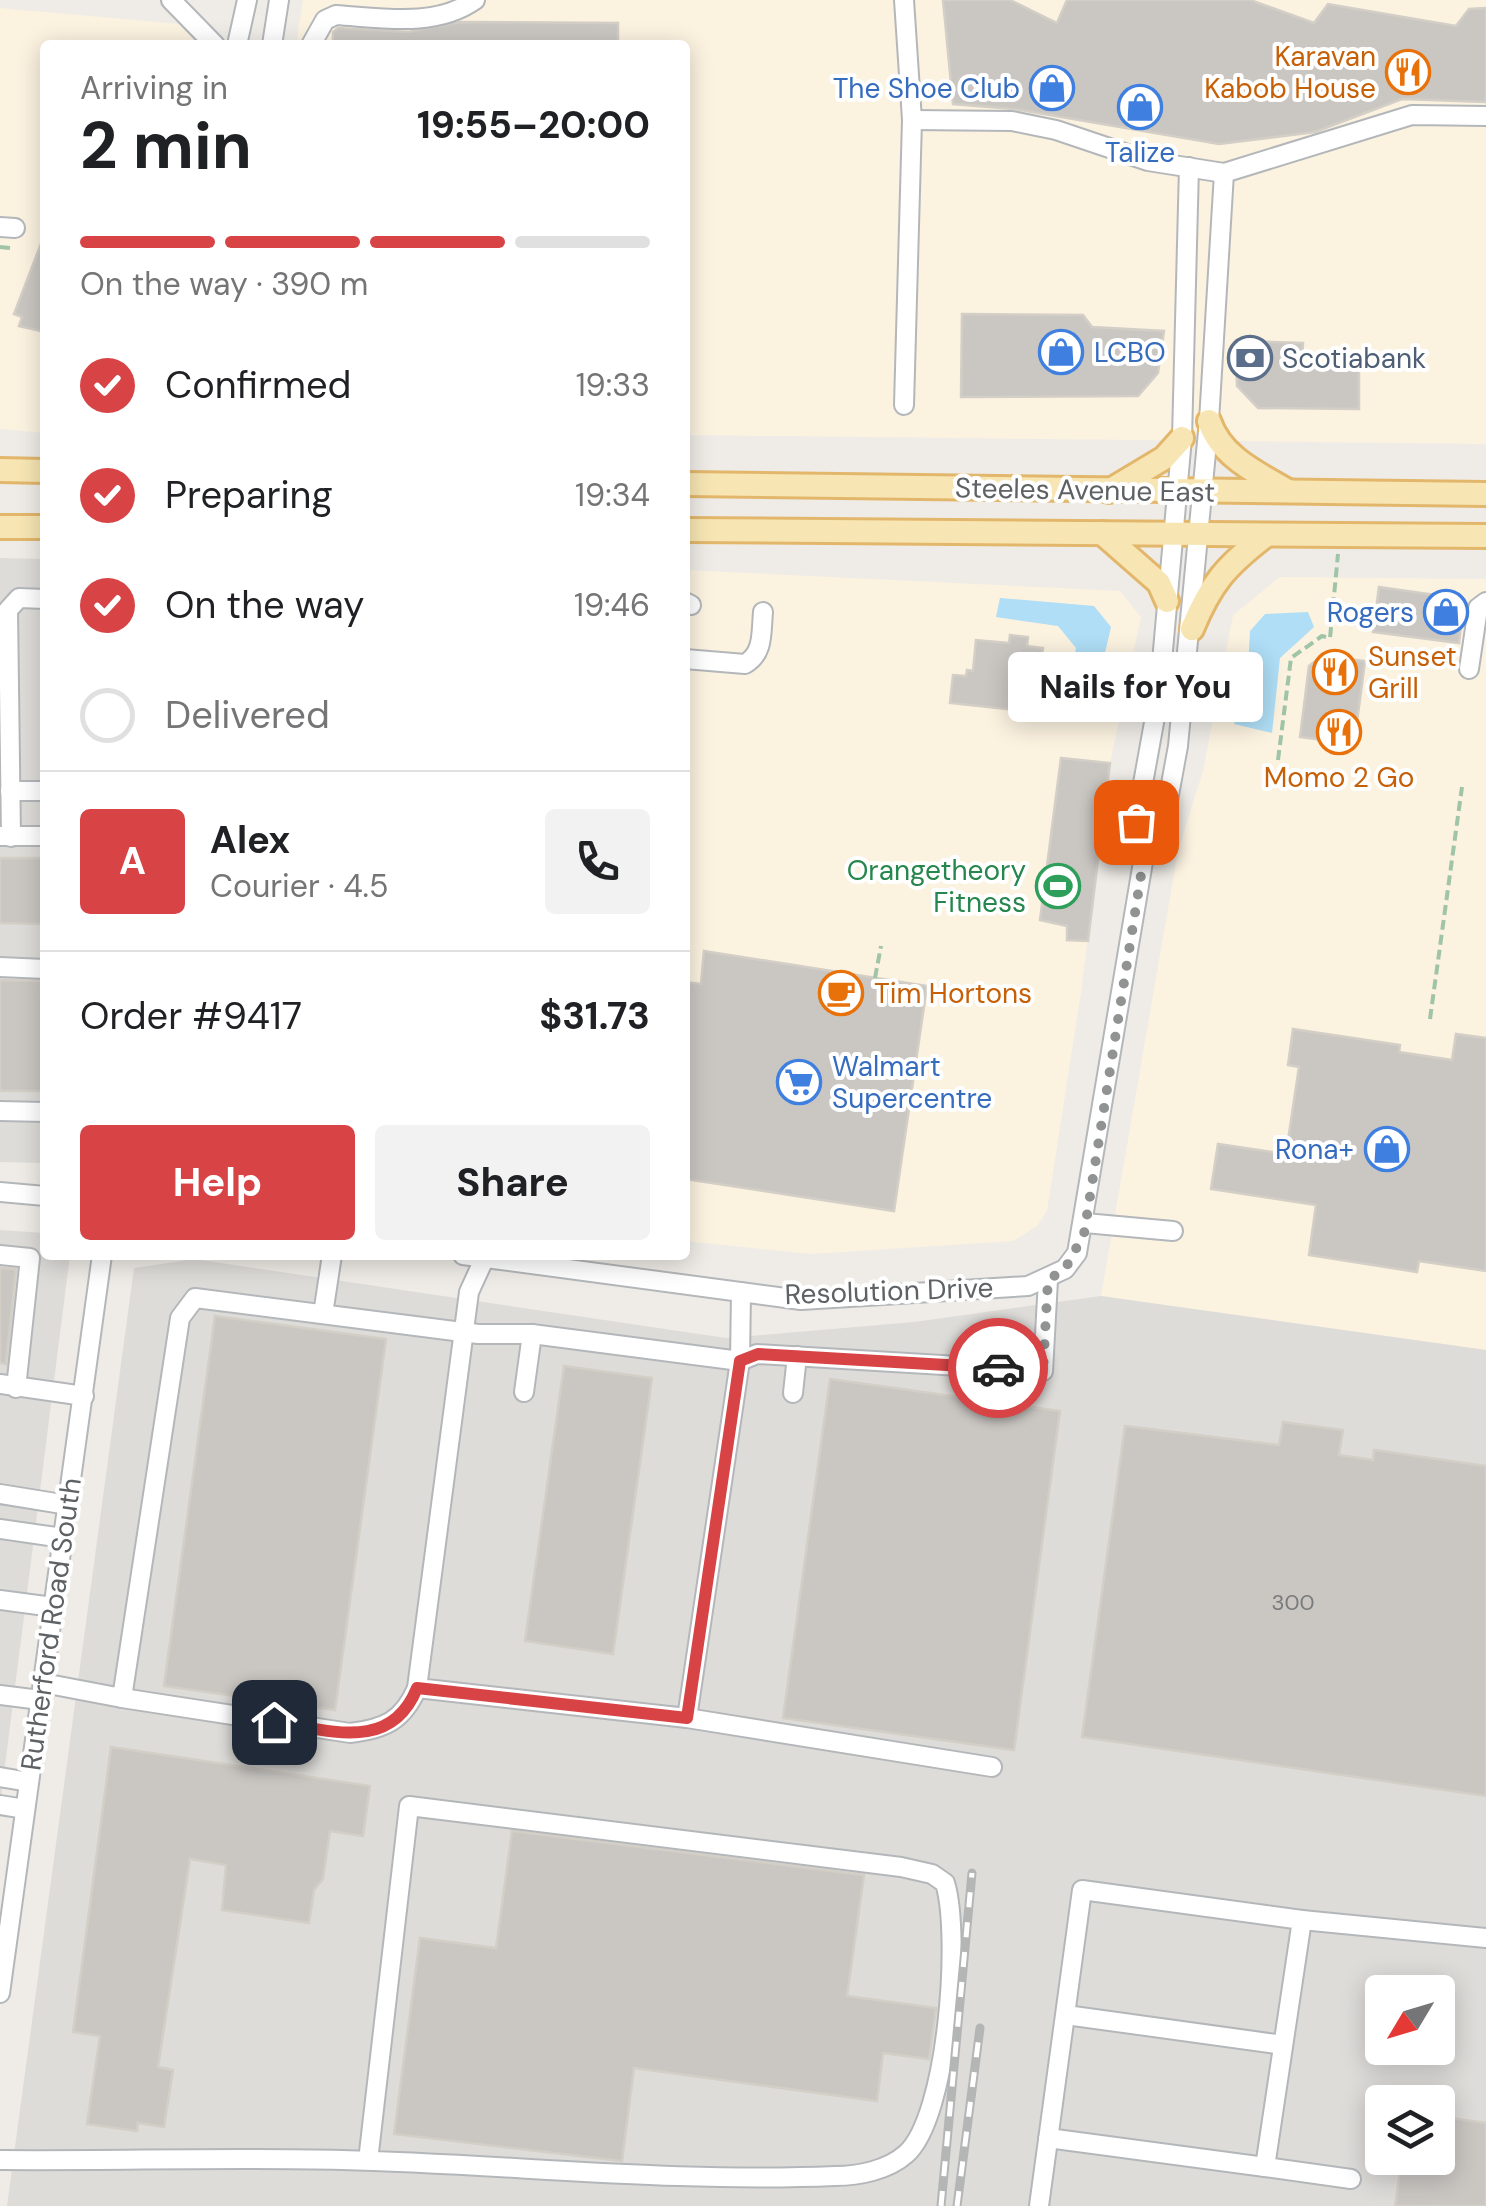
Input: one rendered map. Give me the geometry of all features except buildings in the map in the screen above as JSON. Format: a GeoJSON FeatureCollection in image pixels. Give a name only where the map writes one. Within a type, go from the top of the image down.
{"type":"FeatureCollection","features":[{"type":"Feature","properties":{"kind":"main road"},"geometry":{"type":"LineString","coordinates":[[1209,420],[1214,434],[1238,462],[1291,492]]}},
{"type":"Feature","properties":{"kind":"main road"},"geometry":{"type":"LineString","coordinates":[[1108,491],[1164,458],[1182,438]]}},
{"type":"Feature","properties":{"kind":"main road"},"geometry":{"type":"LineString","coordinates":[[0,470],[40,471]]}},
{"type":"Feature","properties":{"kind":"main road","name":"Steeles Avenue East"},"geometry":{"type":"LineString","coordinates":[[690,484],[1486,494]]}},
{"type":"Feature","properties":{"kind":"main road"},"geometry":{"type":"LineString","coordinates":[[0,527],[40,527]]}},
{"type":"Feature","properties":{"kind":"main road","name":"Steeles Avenue East"},"geometry":{"type":"LineString","coordinates":[[690,530],[1486,536]]}},
{"type":"Feature","properties":{"kind":"main road"},"geometry":{"type":"LineString","coordinates":[[1102,534],[1160,584],[1168,600]]}},
{"type":"Feature","properties":{"kind":"main road"},"geometry":{"type":"LineString","coordinates":[[1192,629],[1213,582],[1227,565],[1265,536]]}},
{"type":"Feature","properties":{"kind":"street"},"geometry":{"type":"LineString","coordinates":[[170,0],[210,40]]}},
{"type":"Feature","properties":{"kind":"street"},"geometry":{"type":"LineString","coordinates":[[238,40],[247,0]]}},
{"type":"Feature","properties":{"kind":"street"},"geometry":{"type":"LineString","coordinates":[[273,40],[278,0]]}},
{"type":"Feature","properties":{"kind":"street"},"geometry":{"type":"LineString","coordinates":[[314,40],[325,20],[336,16],[430,19],[454,14],[474,0]]}},
{"type":"Feature","properties":{"kind":"street"},"geometry":{"type":"LineString","coordinates":[[904,0],[912,120],[904,405]]}},
{"type":"Feature","properties":{"kind":"street"},"geometry":{"type":"LineString","coordinates":[[912,120],[1012,121],[1056,130],[1148,161],[1224,173],[1412,114],[1486,116]]}},
{"type":"Feature","properties":{"kind":"street"},"geometry":{"type":"LineString","coordinates":[[122,1698],[180,1318],[195,1298],[466,1333],[532,1334],[740,1361],[758,1354],[1043,1371],[1048,1280],[1077,1253],[1085,1223],[1145,850],[1136,822],[1159,695],[1174,492],[1182,438],[1189,167]]}},
{"type":"Feature","properties":{"kind":"street"},"geometry":{"type":"LineString","coordinates":[[1145,850],[1162,832],[1192,629],[1224,173]]}},
{"type":"Feature","properties":{"kind":"street"},"geometry":{"type":"LineString","coordinates":[[40,599],[19,598],[4,610],[10,790],[5,836],[40,836]]}},
{"type":"Feature","properties":{"kind":"street"},"geometry":{"type":"LineString","coordinates":[[1469,669],[1478,608],[1486,602]]}},
{"type":"Feature","properties":{"kind":"street"},"geometry":{"type":"LineString","coordinates":[[690,659],[745,664],[752,661],[758,654],[763,612]]}},
{"type":"Feature","properties":{"kind":"street"},"geometry":{"type":"LineString","coordinates":[[10,790],[40,791]]}},
{"type":"Feature","properties":{"kind":"street"},"geometry":{"type":"LineString","coordinates":[[0,967],[40,969]]}},
{"type":"Feature","properties":{"kind":"street"},"geometry":{"type":"LineString","coordinates":[[0,1111],[40,1112]]}},
{"type":"Feature","properties":{"kind":"street"},"geometry":{"type":"LineString","coordinates":[[0,1192],[40,1196]]}},
{"type":"Feature","properties":{"kind":"street"},"geometry":{"type":"LineString","coordinates":[[1085,1223],[1173,1230]]}},
{"type":"Feature","properties":{"kind":"street"},"geometry":{"type":"LineString","coordinates":[[0,1255],[30,1258],[8,1386],[84,1396]]}},
{"type":"Feature","properties":{"kind":"street","name":"Rutherford Road South"},"geometry":{"type":"LineString","coordinates":[[0,1994],[8,1873],[25,1809],[101,1260]]}},
{"type":"Feature","properties":{"kind":"street"},"geometry":{"type":"LineString","coordinates":[[323,1314],[331,1260]]}},
{"type":"Feature","properties":{"kind":"street"},"geometry":{"type":"LineString","coordinates":[[0,1695],[41,1692],[122,1698],[350,1733],[381,1730],[407,1711],[417,1688],[469,1292],[484,1260]]}},
{"type":"Feature","properties":{"kind":"street","name":"Resolution Drive"},"geometry":{"type":"LineString","coordinates":[[514,1260],[801,1300],[1028,1286],[1048,1280]]}},
{"type":"Feature","properties":{"kind":"street"},"geometry":{"type":"LineString","coordinates":[[687,1718],[740,1361],[741,1292]]}},
{"type":"Feature","properties":{"kind":"street"},"geometry":{"type":"LineString","coordinates":[[524,1392],[532,1334]]}},
{"type":"Feature","properties":{"kind":"street"},"geometry":{"type":"LineString","coordinates":[[794,1393],[797,1356]]}},
{"type":"Feature","properties":{"kind":"street"},"geometry":{"type":"LineString","coordinates":[[0,1494],[68,1505]]}},
{"type":"Feature","properties":{"kind":"street"},"geometry":{"type":"LineString","coordinates":[[0,1529],[63,1538]]}},
{"type":"Feature","properties":{"kind":"street"},"geometry":{"type":"LineString","coordinates":[[0,1600],[53,1607]]}},
{"type":"Feature","properties":{"kind":"street"},"geometry":{"type":"LineString","coordinates":[[417,1688],[687,1718],[992,1767]]}},
{"type":"Feature","properties":{"kind":"street"},"geometry":{"type":"LineString","coordinates":[[0,1778],[29,1782]]}},
{"type":"Feature","properties":{"kind":"street"},"geometry":{"type":"LineString","coordinates":[[0,1805],[25,1809]]}},
{"type":"Feature","properties":{"kind":"street"},"geometry":{"type":"LineString","coordinates":[[0,2160],[368,2161],[691,2176],[839,2176],[879,2170],[907,2154],[928,2124],[938,2091],[954,1942],[945,1884],[932,1874],[900,1867],[409,1806],[368,2161]]}},
{"type":"Feature","properties":{"kind":"street"},"geometry":{"type":"LineString","coordinates":[[1039,2206],[1082,1890],[1302,1920],[1486,1938]]}},
{"type":"Feature","properties":{"kind":"street"},"geometry":{"type":"LineString","coordinates":[[1265,2167],[1302,1920]]}},
{"type":"Feature","properties":{"kind":"street"},"geometry":{"type":"LineString","coordinates":[[1066,2016],[1283,2045]]}},
{"type":"Feature","properties":{"kind":"street"},"geometry":{"type":"LineString","coordinates":[[1048,2138],[1351,2180]]}},
{"type":"Feature","properties":{"kind":"path"},"geometry":{"type":"LineString","coordinates":[[0,247],[11,248]]}},
{"type":"Feature","properties":{"kind":"path"},"geometry":{"type":"LineString","coordinates":[[1278,760],[1290,658],[1322,636],[1330,638],[1340,536]]}},
{"type":"Feature","properties":{"kind":"path"},"geometry":{"type":"LineString","coordinates":[[1430,1019],[1462,787]]}},
{"type":"Feature","properties":{"kind":"path"},"geometry":{"type":"LineString","coordinates":[[876,978],[881,946]]}},
{"type":"Feature","properties":{"kind":"shaded area"},"geometry":{"type":"Polygon","coordinates":[[[303,0],[1486,0],[1486,444],[690,435],[690,40],[297,40],[303,0]]]}},
{"type":"Feature","properties":{"kind":"shaded area"},"geometry":{"type":"Polygon","coordinates":[[[0,8],[180,24],[193,40],[40,40],[40,433],[0,429],[0,8]]]}},
{"type":"Feature","properties":{"kind":"shaded area"},"geometry":{"type":"Polygon","coordinates":[[[0,558],[40,559],[40,1163],[0,1162],[0,558]]]}},
{"type":"Feature","properties":{"kind":"shaded area"},"geometry":{"type":"Polygon","coordinates":[[[690,570],[1120,591],[1141,617],[1110,763],[1081,992],[1047,1211],[1037,1226],[1013,1241],[811,1254],[690,1242],[690,570]]]}},
{"type":"Feature","properties":{"kind":"shaded area"},"geometry":{"type":"Polygon","coordinates":[[[1280,577],[1486,579],[1486,1350],[1101,1296],[1178,851],[1203,771],[1233,615],[1280,577]]]}},
{"type":"Feature","properties":{"kind":"shaded area"},"geometry":{"type":"Polygon","coordinates":[[[0,1230],[40,1233],[40,1260],[69,1260],[0,1805],[0,1230]]]}},
{"type":"Feature","properties":{"kind":"shaded area"},"geometry":{"type":"Polygon","coordinates":[[[201,1260],[726,1338],[914,1322],[1101,1296],[1486,1350],[1486,2206],[7,2206],[134,1268],[201,1260]]]}},
{"type":"Feature","properties":{"kind":"water"},"geometry":{"type":"Polygon","coordinates":[[[1000,598],[1094,606],[1111,627],[1093,705],[1068,702],[1076,648],[1058,626],[996,617],[1000,598]]]}},
{"type":"Feature","properties":{"kind":"water"},"geometry":{"type":"Polygon","coordinates":[[[1308,612],[1314,627],[1280,658],[1272,733],[1234,724],[1247,685],[1250,631],[1265,614],[1308,612]]]}},
{"type":"Feature","properties":{"kind":"railway"},"geometry":{"type":"LineString","coordinates":[[941,2206],[972,1873]]}},
{"type":"Feature","properties":{"kind":"railway"},"geometry":{"type":"LineString","coordinates":[[957,2206],[980,2028]]}},
{"type":"Feature","properties":{"kind":"way so far"},"geometry":{"type":"LineString","coordinates":[[998,1368],[1043,1371],[1048,1280],[1065,1269],[1084,1234],[1145,850],[1136,822]]}},
{"type":"Feature","properties":{"kind":"place","name":"Karavan Kabob House"},"geometry":{"type":"Point","coordinates":[1408,72]}},
{"type":"Feature","properties":{"kind":"place","name":"The Shoe Club"},"geometry":{"type":"Point","coordinates":[1052,88]}},
{"type":"Feature","properties":{"kind":"place","name":"Talize"},"geometry":{"type":"Point","coordinates":[1140,107]}},
{"type":"Feature","properties":{"kind":"place","name":"LCBO"},"geometry":{"type":"Point","coordinates":[1061,352]}},
{"type":"Feature","properties":{"kind":"place","name":"Scotiabank"},"geometry":{"type":"Point","coordinates":[1250,358]}},
{"type":"Feature","properties":{"kind":"place","name":"Rogers"},"geometry":{"type":"Point","coordinates":[1446,612]}},
{"type":"Feature","properties":{"kind":"place","name":"Sunset Grill"},"geometry":{"type":"Point","coordinates":[1335,672]}},
{"type":"Feature","properties":{"kind":"place","name":"Momo 2 Go"},"geometry":{"type":"Point","coordinates":[1339,732]}},
{"type":"Feature","properties":{"kind":"place","name":"Nails for You"},"geometry":{"type":"Point","coordinates":[1136,822]}},
{"type":"Feature","properties":{"kind":"place","name":"Orangetheory Fitness"},"geometry":{"type":"Point","coordinates":[1058,886]}},
{"type":"Feature","properties":{"kind":"place","name":"Tim Hortons"},"geometry":{"type":"Point","coordinates":[841,993]}},
{"type":"Feature","properties":{"kind":"place","name":"Walmart Supercentre"},"geometry":{"type":"Point","coordinates":[799,1082]}},
{"type":"Feature","properties":{"kind":"place","name":"Rona+"},"geometry":{"type":"Point","coordinates":[1387,1149]}},
{"type":"Feature","properties":{"kind":"route"},"geometry":{"type":"LineString","coordinates":[[274,1722],[350,1733],[381,1730],[407,1711],[417,1688],[687,1718],[740,1361],[758,1354],[998,1368]]}}]}
